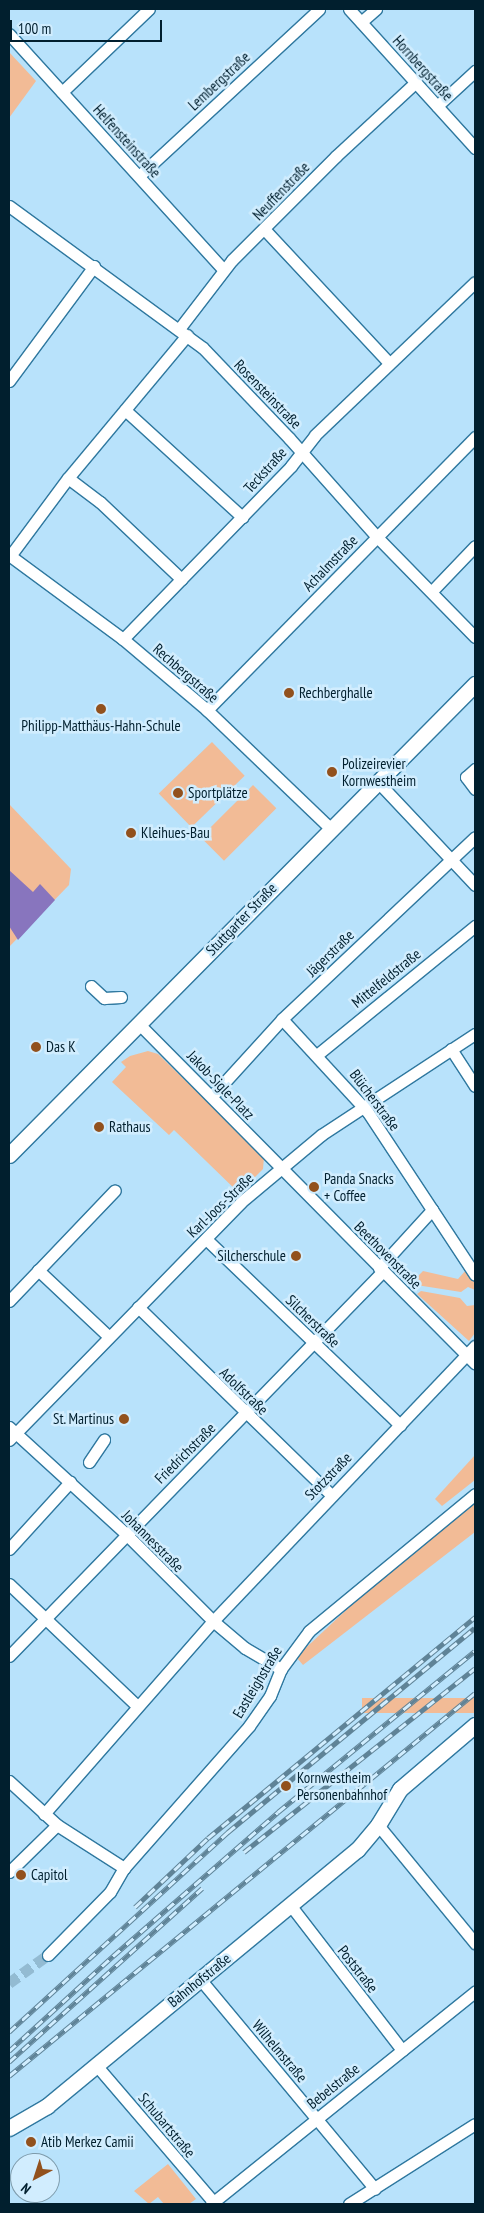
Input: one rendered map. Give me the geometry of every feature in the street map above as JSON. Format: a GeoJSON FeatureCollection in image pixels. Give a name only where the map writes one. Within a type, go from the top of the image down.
{"type":"FeatureCollection","features":[{"type":"Feature","properties":{"kind":"main road","name":"Stuttgarter Straße"},"geometry":{"type":"LineString","coordinates":[[9,1155],[330,828],[475,684]]}},
{"type":"Feature","properties":{"kind":"main road","name":"Bahnhofstraße"},"geometry":{"type":"LineString","coordinates":[[10,2127],[47,2106],[357,1850],[378,1825],[400,1789],[475,1725]]}},
{"type":"Feature","properties":{"kind":"street"},"geometry":{"type":"LineString","coordinates":[[62,92],[149,9]]}},
{"type":"Feature","properties":{"kind":"street","name":"Lembergstraße"},"geometry":{"type":"LineString","coordinates":[[140,175],[319,9]]}},
{"type":"Feature","properties":{"kind":"street","name":"Hornbergstraße"},"geometry":{"type":"LineString","coordinates":[[349,9],[475,148]]}},
{"type":"Feature","properties":{"kind":"street"},"geometry":{"type":"LineString","coordinates":[[361,22],[376,9]]}},
{"type":"Feature","properties":{"kind":"street","name":"Helfensteinstraße"},"geometry":{"type":"LineString","coordinates":[[9,34],[140,175],[223,269]]}},
{"type":"Feature","properties":{"kind":"street"},"geometry":{"type":"LineString","coordinates":[[438,106],[475,71]]}},
{"type":"Feature","properties":{"kind":"street","name":"Neuffenstraße"},"geometry":{"type":"LineString","coordinates":[[10,556],[68,478],[125,410],[183,332],[223,269],[265,230],[336,156],[416,82]]}},
{"type":"Feature","properties":{"kind":"street","name":"Rosensteinstraße"},"geometry":{"type":"LineString","coordinates":[[9,206],[183,332],[301,452],[377,537],[475,637]]}},
{"type":"Feature","properties":{"kind":"street"},"geometry":{"type":"LineString","coordinates":[[265,230],[388,362]]}},
{"type":"Feature","properties":{"kind":"street"},"geometry":{"type":"LineString","coordinates":[[9,381],[94,266]]}},
{"type":"Feature","properties":{"kind":"street","name":"Teckstraße"},"geometry":{"type":"LineString","coordinates":[[123,639],[242,517],[315,434],[388,362],[475,282]]}},
{"type":"Feature","properties":{"kind":"street"},"geometry":{"type":"LineString","coordinates":[[125,410],[242,517]]}},
{"type":"Feature","properties":{"kind":"street","name":"Achalmstraße"},"geometry":{"type":"LineString","coordinates":[[207,710],[475,437]]}},
{"type":"Feature","properties":{"kind":"street"},"geometry":{"type":"LineString","coordinates":[[68,478],[100,502],[181,579]]}},
{"type":"Feature","properties":{"kind":"street"},"geometry":{"type":"LineString","coordinates":[[432,591],[475,546]]}},
{"type":"Feature","properties":{"kind":"street","name":"Rechbergstraße"},"geometry":{"type":"LineString","coordinates":[[10,556],[123,639],[207,710],[330,828]]}},
{"type":"Feature","properties":{"kind":"street"},"geometry":{"type":"LineString","coordinates":[[475,769],[466,778],[475,789]]}},
{"type":"Feature","properties":{"kind":"street"},"geometry":{"type":"LineString","coordinates":[[377,781],[475,885]]}},
{"type":"Feature","properties":{"kind":"street","name":"Jägerstraße"},"geometry":{"type":"LineString","coordinates":[[212,1096],[282,1019],[450,858],[475,837]]}},
{"type":"Feature","properties":{"kind":"street","name":"Mittelfeldstraße"},"geometry":{"type":"LineString","coordinates":[[318,1054],[475,926]]}},
{"type":"Feature","properties":{"kind":"street"},"geometry":{"type":"LineString","coordinates":[[91,986],[104,998],[121,997]]}},
{"type":"Feature","properties":{"kind":"street","name":"Blücherstraße"},"geometry":{"type":"LineString","coordinates":[[282,1019],[318,1054],[365,1107],[475,1276]]}},
{"type":"Feature","properties":{"kind":"street","name":"Jakob-Sigle-Platz"},"geometry":{"type":"LineString","coordinates":[[138,1023],[282,1168]]}},
{"type":"Feature","properties":{"kind":"street","name":"Karl-Joos-Straße"},"geometry":{"type":"LineString","coordinates":[[11,1433],[241,1202],[321,1136],[475,1034]]}},
{"type":"Feature","properties":{"kind":"street"},"geometry":{"type":"LineString","coordinates":[[451,1049],[475,1086]]}},
{"type":"Feature","properties":{"kind":"street","name":"Beethovenstraße"},"geometry":{"type":"LineString","coordinates":[[282,1168],[471,1359]]}},
{"type":"Feature","properties":{"kind":"street"},"geometry":{"type":"LineString","coordinates":[[9,1301],[115,1190]]}},
{"type":"Feature","properties":{"kind":"street","name":"Friedrichstraße"},"geometry":{"type":"LineString","coordinates":[[9,1656],[126,1534],[315,1344],[432,1210]]}},
{"type":"Feature","properties":{"kind":"street","name":"Silcherstraße"},"geometry":{"type":"LineString","coordinates":[[206,1239],[400,1425]]}},
{"type":"Feature","properties":{"kind":"street"},"geometry":{"type":"LineString","coordinates":[[38,1270],[108,1336]]}},
{"type":"Feature","properties":{"kind":"street","name":"Adolfstraße"},"geometry":{"type":"LineString","coordinates":[[138,1307],[330,1494]]}},
{"type":"Feature","properties":{"kind":"street","name":"Stotzstraße"},"geometry":{"type":"LineString","coordinates":[[44,1814],[213,1621],[330,1494],[471,1359],[475,1346]]}},
{"type":"Feature","properties":{"kind":"street","name":"Johannesstraße"},"geometry":{"type":"LineString","coordinates":[[11,1433],[70,1482],[126,1534],[213,1621],[245,1648],[282,1669]]}},
{"type":"Feature","properties":{"kind":"street"},"geometry":{"type":"LineString","coordinates":[[89,1462],[104,1440]]}},
{"type":"Feature","properties":{"kind":"street"},"geometry":{"type":"LineString","coordinates":[[9,1548],[70,1482]]}},
{"type":"Feature","properties":{"kind":"street","name":"Eastleighstraße"},"geometry":{"type":"LineString","coordinates":[[48,1955],[110,1892],[124,1868],[260,1712],[282,1669],[316,1625],[475,1494]]}},
{"type":"Feature","properties":{"kind":"street"},"geometry":{"type":"LineString","coordinates":[[9,1584],[137,1706]]}},
{"type":"Feature","properties":{"kind":"street"},"geometry":{"type":"LineString","coordinates":[[9,1781],[57,1826],[124,1868]]}},
{"type":"Feature","properties":{"kind":"street"},"geometry":{"type":"LineString","coordinates":[[378,1825],[475,1943]]}},
{"type":"Feature","properties":{"kind":"street"},"geometry":{"type":"LineString","coordinates":[[9,1872],[57,1826]]}},
{"type":"Feature","properties":{"kind":"street","name":"Poststraße"},"geometry":{"type":"LineString","coordinates":[[291,1906],[402,2050]]}},
{"type":"Feature","properties":{"kind":"street","name":"Wilhelmstraße"},"geometry":{"type":"LineString","coordinates":[[200,1979],[375,2189]]}},
{"type":"Feature","properties":{"kind":"street","name":"Bebelstraße"},"geometry":{"type":"LineString","coordinates":[[213,2204],[475,1992]]}},
{"type":"Feature","properties":{"kind":"street","name":"Schubartstraße"},"geometry":{"type":"LineString","coordinates":[[96,2064],[213,2204]]}},
{"type":"Feature","properties":{"kind":"street"},"geometry":{"type":"LineString","coordinates":[[349,2204],[475,2124]]}},
{"type":"Feature","properties":{"kind":"shaded area"},"geometry":{"type":"Polygon","coordinates":[[[9,52],[36,81],[9,118],[9,52]]]}},
{"type":"Feature","properties":{"kind":"shaded area"},"geometry":{"type":"Polygon","coordinates":[[[212,742],[245,776],[191,827],[159,793],[212,742]]]}},
{"type":"Feature","properties":{"kind":"shaded area"},"geometry":{"type":"Polygon","coordinates":[[[253,785],[276,808],[224,861],[201,837],[253,785]]]}},
{"type":"Feature","properties":{"kind":"shaded area"},"geometry":{"type":"Polygon","coordinates":[[[9,804],[71,869],[69,885],[9,947],[9,804]]]}},
{"type":"Feature","properties":{"kind":"shaded area"},"geometry":{"type":"Polygon","coordinates":[[[9,870],[33,892],[40,884],[55,900],[18,940],[9,926],[9,870]]]}},
{"type":"Feature","properties":{"kind":"shaded area"},"geometry":{"type":"Polygon","coordinates":[[[148,1051],[158,1054],[264,1157],[263,1169],[239,1193],[174,1130],[169,1135],[112,1082],[126,1067],[121,1062],[130,1056],[148,1051]]]}},
{"type":"Feature","properties":{"kind":"shaded area"},"geometry":{"type":"Polygon","coordinates":[[[466,1270],[475,1283],[475,1290],[468,1287],[461,1292],[410,1284],[423,1271],[458,1279],[466,1270]]]}},
{"type":"Feature","properties":{"kind":"shaded area"},"geometry":{"type":"Polygon","coordinates":[[[421,1291],[460,1298],[467,1306],[475,1305],[475,1333],[469,1341],[417,1294],[421,1291]]]}},
{"type":"Feature","properties":{"kind":"shaded area"},"geometry":{"type":"Polygon","coordinates":[[[475,1455],[475,1480],[442,1506],[435,1499],[475,1455]]]}},
{"type":"Feature","properties":{"kind":"shaded area"},"geometry":{"type":"Polygon","coordinates":[[[475,1502],[475,1532],[303,1665],[296,1657],[358,1599],[475,1502]]]}},
{"type":"Feature","properties":{"kind":"shaded area"},"geometry":{"type":"Polygon","coordinates":[[[362,1698],[475,1698],[475,1713],[362,1713],[362,1698]]]}},
{"type":"Feature","properties":{"kind":"shaded area"},"geometry":{"type":"Polygon","coordinates":[[[168,2164],[196,2199],[189,2204],[164,2204],[158,2197],[149,2204],[134,2191],[168,2164]]]}},
{"type":"Feature","properties":{"kind":"tunnel"},"geometry":{"type":"LineString","coordinates":[[9,1983],[48,1955]]}},
{"type":"Feature","properties":{"kind":"railway"},"geometry":{"type":"LineString","coordinates":[[135,1907],[208,1838],[475,1617]]}},
{"type":"Feature","properties":{"kind":"railway"},"geometry":{"type":"LineString","coordinates":[[9,2032],[228,1832],[475,1628]]}},
{"type":"Feature","properties":{"kind":"railway"},"geometry":{"type":"LineString","coordinates":[[9,2051],[113,1956],[278,1812],[475,1651]]}},
{"type":"Feature","properties":{"kind":"railway"},"geometry":{"type":"LineString","coordinates":[[244,1852],[475,1668]]}},
{"type":"Feature","properties":{"kind":"railway"},"geometry":{"type":"LineString","coordinates":[[9,2076],[475,1693]]}},
{"type":"Feature","properties":{"kind":"railway"},"geometry":{"type":"LineString","coordinates":[[9,2062],[202,1888]]}},
{"type":"Feature","properties":{"kind":"place","name":"Rechberghalle"},"geometry":{"type":"Point","coordinates":[289,693]}},
{"type":"Feature","properties":{"kind":"place","name":"Philipp-Matthäus-Hahn-Schule"},"geometry":{"type":"Point","coordinates":[101,709]}},
{"type":"Feature","properties":{"kind":"place","name":"Polizeirevier Kornwestheim"},"geometry":{"type":"Point","coordinates":[332,772]}},
{"type":"Feature","properties":{"kind":"place","name":"Sportplätze"},"geometry":{"type":"Point","coordinates":[178,793]}},
{"type":"Feature","properties":{"kind":"place","name":"Kleihues-Bau"},"geometry":{"type":"Point","coordinates":[131,833]}},
{"type":"Feature","properties":{"kind":"place","name":"Das K"},"geometry":{"type":"Point","coordinates":[36,1047]}},
{"type":"Feature","properties":{"kind":"place","name":"Rathaus"},"geometry":{"type":"Point","coordinates":[99,1127]}},
{"type":"Feature","properties":{"kind":"place","name":"Panda Snacks + Coffee"},"geometry":{"type":"Point","coordinates":[314,1187]}},
{"type":"Feature","properties":{"kind":"place","name":"Silcherschule"},"geometry":{"type":"Point","coordinates":[296,1256]}},
{"type":"Feature","properties":{"kind":"place","name":"St. Martinus"},"geometry":{"type":"Point","coordinates":[124,1419]}},
{"type":"Feature","properties":{"kind":"place","name":"Kornwestheim Personenbahnhof"},"geometry":{"type":"Point","coordinates":[286,1786]}},
{"type":"Feature","properties":{"kind":"place","name":"Capitol"},"geometry":{"type":"Point","coordinates":[21,1875]}},
{"type":"Feature","properties":{"kind":"place","name":"Atib Merkez Camii"},"geometry":{"type":"Point","coordinates":[31,2142]}}]}
